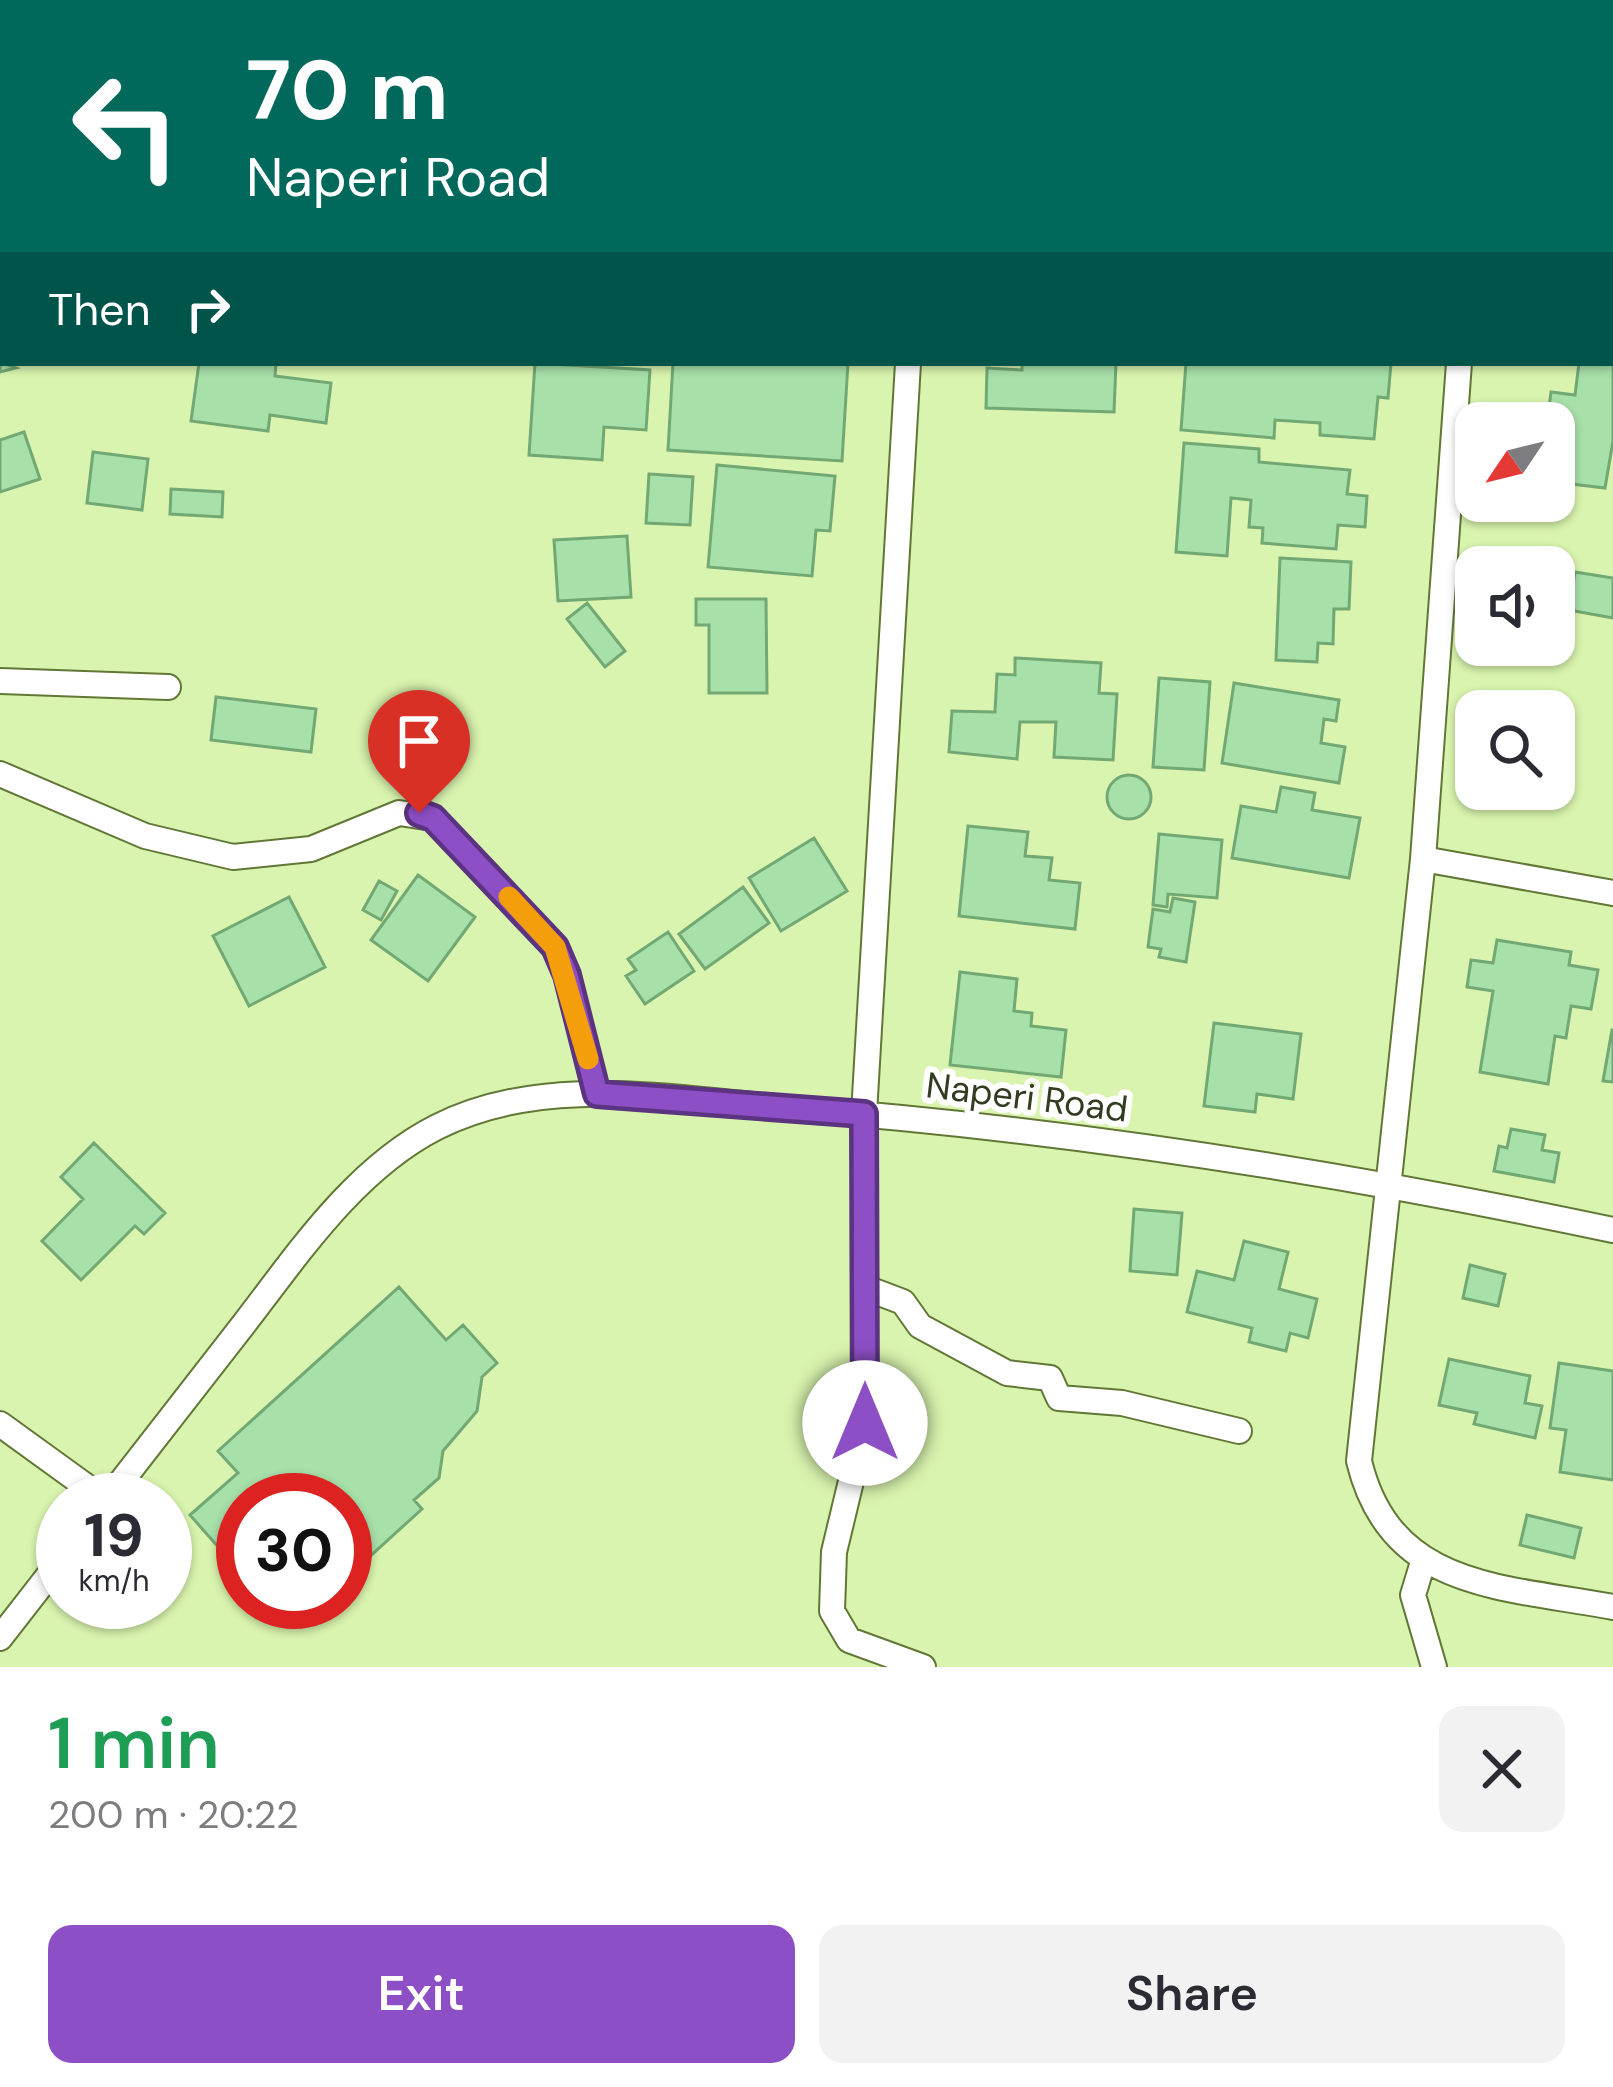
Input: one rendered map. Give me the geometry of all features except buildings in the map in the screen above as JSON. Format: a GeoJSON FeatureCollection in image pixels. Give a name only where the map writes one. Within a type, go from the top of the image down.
{"type":"FeatureCollection","features":[{"type":"Feature","properties":{"kind":"street"},"geometry":{"type":"LineString","coordinates":[[908,366],[864,1114],[865,1423],[834,1552],[832,1611],[849,1640],[923,1667]]}},
{"type":"Feature","properties":{"kind":"street"},"geometry":{"type":"LineString","coordinates":[[1459,366],[1423,859],[1359,1461],[1366,1493],[1387,1529],[1423,1562],[1457,1578],[1613,1607]]}},
{"type":"Feature","properties":{"kind":"street"},"geometry":{"type":"LineString","coordinates":[[0,681],[168,687]]}},
{"type":"Feature","properties":{"kind":"street"},"geometry":{"type":"LineString","coordinates":[[0,774],[145,836],[233,857],[311,848],[399,814],[433,818],[555,947],[567,975],[597,1094]]}},
{"type":"Feature","properties":{"kind":"street"},"geometry":{"type":"LineString","coordinates":[[1423,859],[1613,893]]}},
{"type":"Feature","properties":{"kind":"street","name":"Naperi Road"},"geometry":{"type":"LineString","coordinates":[[127,1473],[316,1229],[378,1170],[435,1128],[491,1107],[548,1095],[597,1094],[864,1114],[1392,1183],[1613,1230]]}},
{"type":"Feature","properties":{"kind":"street"},"geometry":{"type":"LineString","coordinates":[[866,1288],[903,1302],[920,1326],[1007,1372],[1050,1378],[1059,1398],[1122,1403],[1239,1431]]}},
{"type":"Feature","properties":{"kind":"street"},"geometry":{"type":"LineString","coordinates":[[0,1424],[68,1473]]}},
{"type":"Feature","properties":{"kind":"street"},"geometry":{"type":"LineString","coordinates":[[1423,1562],[1413,1595],[1434,1667]]}},
{"type":"Feature","properties":{"kind":"street"},"geometry":{"type":"LineString","coordinates":[[0,1638],[36,1592]]}},
{"type":"Feature","properties":{"kind":"slow traffic"},"geometry":{"type":"LineString","coordinates":[[509,897],[555,947],[588,1059]]}},
{"type":"Feature","properties":{"kind":"route"},"geometry":{"type":"LineString","coordinates":[[419,813],[433,818],[555,947],[567,975],[597,1094],[864,1114],[865,1423]]}}]}
